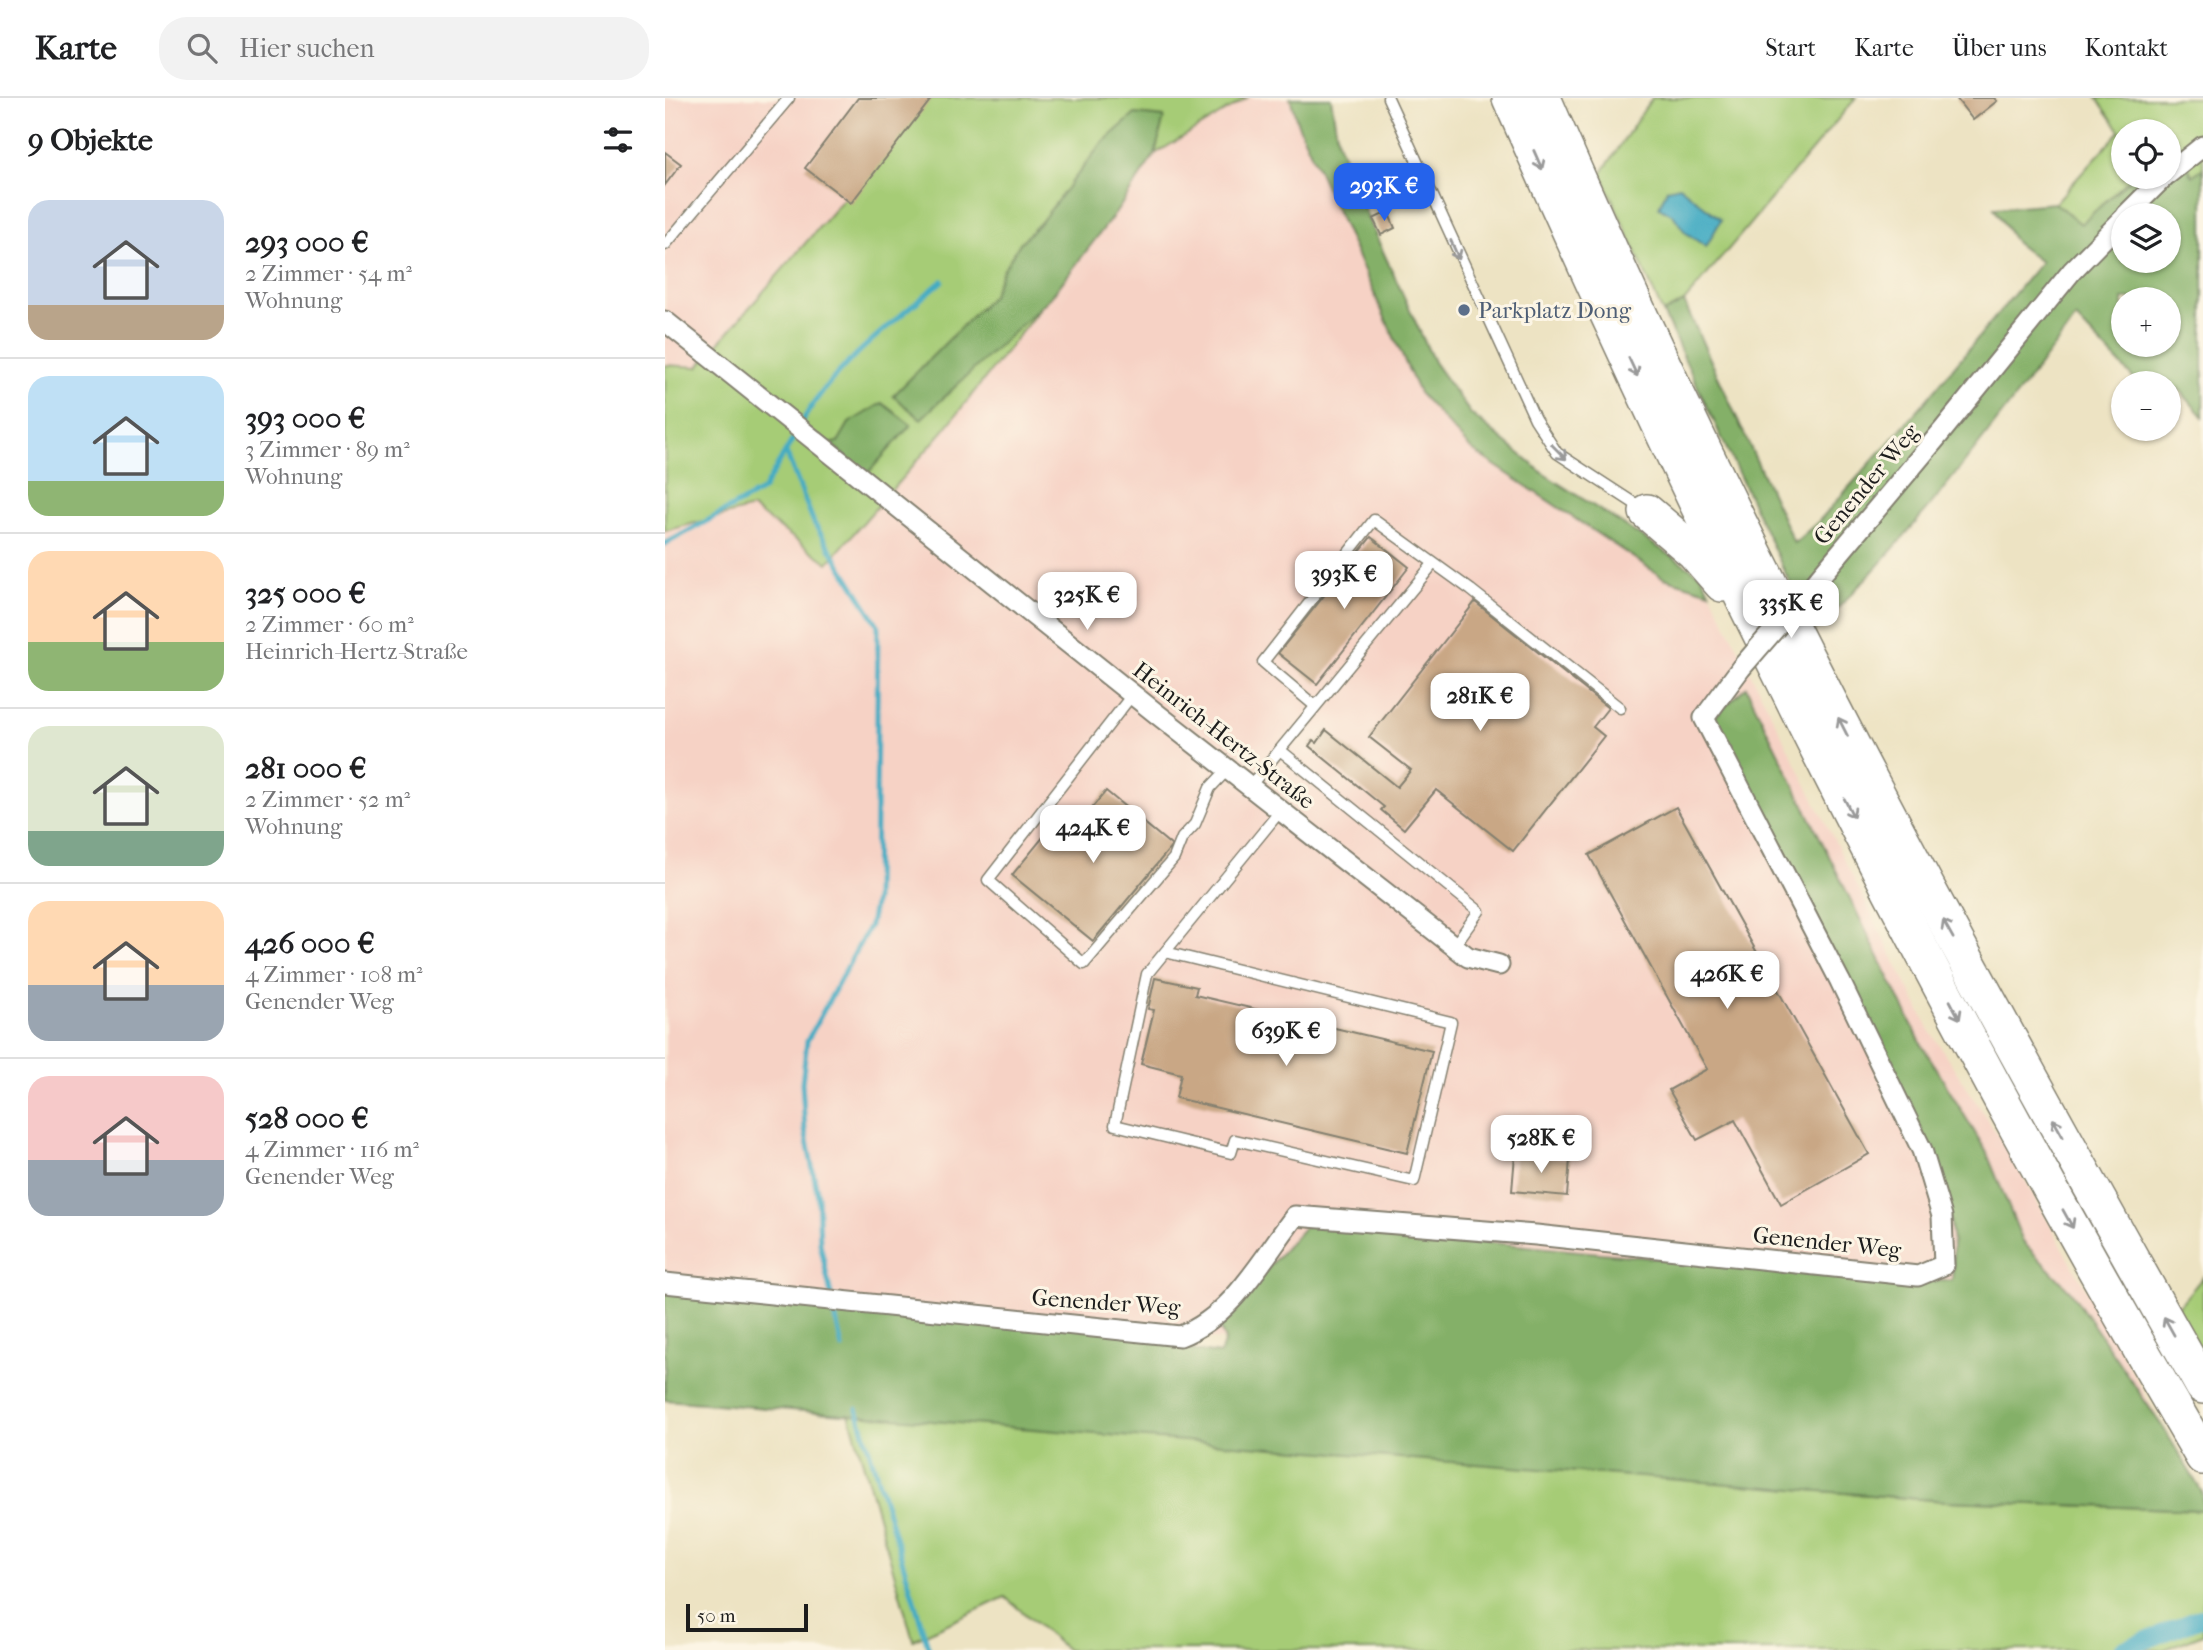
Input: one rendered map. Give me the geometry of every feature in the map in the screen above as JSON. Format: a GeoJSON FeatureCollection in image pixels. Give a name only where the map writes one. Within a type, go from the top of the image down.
{"type":"FeatureCollection","features":[{"type":"Feature","properties":{"kind":"highway"},"geometry":{"type":"LineString","coordinates":[[1510,98],[1647,397],[1763,638],[1994,1083],[2203,1458]]}},
{"type":"Feature","properties":{"kind":"highway"},"geometry":{"type":"LineString","coordinates":[[1543,98],[1588,202],[1720,483],[1915,870],[2203,1386]]}},
{"type":"Feature","properties":{"kind":"highway"},"geometry":{"type":"LineString","coordinates":[[1647,512],[1694,552],[1763,638]]}},
{"type":"Feature","properties":{"kind":"street","name":"Genender Weg"},"geometry":{"type":"LineString","coordinates":[[2181,163],[2203,146]]}},
{"type":"Feature","properties":{"kind":"street","name":"Genender Weg"},"geometry":{"type":"LineString","coordinates":[[2139,203],[2152,189]]}},
{"type":"Feature","properties":{"kind":"street","name":"Genender Weg"},"geometry":{"type":"LineString","coordinates":[[665,1283],[1180,1336],[1200,1329],[1223,1310],[1295,1216],[1536,1235],[1918,1276],[1944,1265],[1941,1216],[1921,1150],[1840,981],[1704,718],[1741,668],[2072,271],[2111,231]]}},
{"type":"Feature","properties":{"kind":"street","name":"Heinrich-Hertz-Straße"},"geometry":{"type":"LineString","coordinates":[[665,321],[1132,695],[1468,957],[1499,965]]}},
{"type":"Feature","properties":{"kind":"lane"},"geometry":{"type":"LineString","coordinates":[[665,246],[789,98]]}},
{"type":"Feature","properties":{"kind":"lane"},"geometry":{"type":"LineString","coordinates":[[1388,98],[1535,419],[1557,453],[1647,512]]}},
{"type":"Feature","properties":{"kind":"lane"},"geometry":{"type":"LineString","coordinates":[[1315,706],[1263,662],[1374,520],[1471,590],[1620,708]]}},
{"type":"Feature","properties":{"kind":"lane"},"geometry":{"type":"LineString","coordinates":[[1249,786],[1433,564]]}},
{"type":"Feature","properties":{"kind":"lane"},"geometry":{"type":"LineString","coordinates":[[1132,695],[988,880],[1084,964],[1174,858],[1182,838],[1195,824],[1210,788],[1227,769]]}},
{"type":"Feature","properties":{"kind":"lane"},"geometry":{"type":"LineString","coordinates":[[1280,750],[1479,911],[1454,946]]}},
{"type":"Feature","properties":{"kind":"lane"},"geometry":{"type":"LineString","coordinates":[[1165,952],[1451,1022],[1414,1181],[1235,1140],[1231,1153],[1115,1125],[1147,974],[1281,810]]}},
{"type":"Feature","properties":{"kind":"shaded area"},"geometry":{"type":"Polygon","coordinates":[[[665,98],[931,98],[698,367],[665,365],[665,98]]]}},
{"type":"Feature","properties":{"kind":"shaded area"},"geometry":{"type":"Polygon","coordinates":[[[1247,98],[1290,98],[1298,125],[1419,393],[1472,450],[1664,578],[1710,592],[1930,1031],[2015,1162],[2164,1429],[1888,1397],[1180,1336],[665,1281],[665,531],[752,508],[828,563],[944,430],[1117,211],[1155,154],[1247,98]]]}},
{"type":"Feature","properties":{"kind":"green space"},"geometry":{"type":"Polygon","coordinates":[[[931,98],[1247,98],[1155,154],[1117,211],[944,430],[828,563],[752,508],[665,531],[665,365],[698,367],[931,98]]]}},
{"type":"Feature","properties":{"kind":"green space"},"geometry":{"type":"Polygon","coordinates":[[[1290,98],[1331,98],[1338,142],[1369,221],[1434,362],[1471,414],[1544,474],[1701,575],[1710,592],[1664,578],[1472,450],[1419,393],[1298,125],[1290,98]]]}},
{"type":"Feature","properties":{"kind":"green space"},"geometry":{"type":"Polygon","coordinates":[[[1652,98],[1856,98],[1684,302],[1663,313],[1601,174],[1652,98]]]}},
{"type":"Feature","properties":{"kind":"green space"},"geometry":{"type":"Polygon","coordinates":[[[2097,98],[2203,98],[2203,170],[2193,177],[2181,152],[2181,119],[2112,119],[2097,98]]]}},
{"type":"Feature","properties":{"kind":"green space"},"geometry":{"type":"Polygon","coordinates":[[[1135,114],[1164,117],[1155,154],[1117,211],[1051,297],[921,419],[893,396],[992,296],[1002,272],[1020,243],[1040,223],[1102,143],[1135,114]]]}},
{"type":"Feature","properties":{"kind":"green space"},"geometry":{"type":"Polygon","coordinates":[[[2111,141],[2111,189],[2119,189],[2081,224],[2055,203],[2111,141]]]}},
{"type":"Feature","properties":{"kind":"green space"},"geometry":{"type":"Polygon","coordinates":[[[2181,151],[2192,176],[2203,168],[2203,417],[2181,391],[2181,371],[2127,371],[2113,357],[2181,357],[2181,287],[2111,287],[2111,355],[2076,318],[1918,520],[1813,632],[1663,313],[1684,302],[1794,543],[1818,522],[1924,403],[2041,262],[2016,243],[1994,208],[2055,203],[2081,224],[2119,189],[2181,189],[2181,151]]]}},
{"type":"Feature","properties":{"kind":"green space"},"geometry":{"type":"Polygon","coordinates":[[[882,403],[911,425],[867,474],[830,444],[838,442],[849,423],[882,403]]]}},
{"type":"Feature","properties":{"kind":"green space"},"geometry":{"type":"Polygon","coordinates":[[[1746,687],[1922,1045],[1986,1151],[2023,1242],[2071,1292],[2164,1429],[2203,1494],[2203,1510],[1945,1501],[665,1400],[665,1283],[1180,1336],[1190,1350],[1220,1354],[1225,1340],[1218,1324],[1306,1225],[1917,1283],[1952,1280],[1951,1226],[1940,1178],[1928,1143],[1713,718],[1746,687]]]}},
{"type":"Feature","properties":{"kind":"green space"},"geometry":{"type":"Polygon","coordinates":[[[2203,1277],[2203,1360],[2175,1310],[2203,1277]]]}},
{"type":"Feature","properties":{"kind":"green space"},"geometry":{"type":"Polygon","coordinates":[[[849,1413],[1945,1501],[2203,1510],[2203,1634],[2163,1650],[1067,1650],[1005,1597],[913,1640],[849,1413]]]}},
{"type":"Feature","properties":{"kind":"water"},"geometry":{"type":"Polygon","coordinates":[[[1679,186],[1721,220],[1706,247],[1685,232],[1673,215],[1659,207],[1667,189],[1679,186]]]}},
{"type":"Feature","properties":{"kind":"building"},"geometry":{"type":"Polygon","coordinates":[[[858,98],[932,98],[851,203],[805,168],[858,98]]]}},
{"type":"Feature","properties":{"kind":"building"},"geometry":{"type":"Polygon","coordinates":[[[1956,98],[1994,98],[1997,101],[1973,120],[1956,98]]]}},
{"type":"Feature","properties":{"kind":"building"},"geometry":{"type":"Polygon","coordinates":[[[665,152],[681,164],[665,185],[665,152]]]}},
{"type":"Feature","properties":{"kind":"building"},"geometry":{"type":"Polygon","coordinates":[[[1388,212],[1395,228],[1381,235],[1373,219],[1388,212]]]}},
{"type":"Feature","properties":{"kind":"building"},"geometry":{"type":"Polygon","coordinates":[[[1371,537],[1409,567],[1317,684],[1278,653],[1371,537]]]}},
{"type":"Feature","properties":{"kind":"building"},"geometry":{"type":"Polygon","coordinates":[[[1475,602],[1608,708],[1593,727],[1604,736],[1513,851],[1436,790],[1404,829],[1381,810],[1384,807],[1309,746],[1313,740],[1317,743],[1326,730],[1397,787],[1411,770],[1369,737],[1475,602]]]}},
{"type":"Feature","properties":{"kind":"building"},"geometry":{"type":"Polygon","coordinates":[[[1106,791],[1172,846],[1093,941],[1012,875],[1053,825],[1068,836],[1106,791]]]}},
{"type":"Feature","properties":{"kind":"building"},"geometry":{"type":"Polygon","coordinates":[[[1676,807],[1869,1154],[1781,1204],[1735,1120],[1697,1140],[1669,1090],[1707,1069],[1589,855],[1676,807]]]}},
{"type":"Feature","properties":{"kind":"building"},"geometry":{"type":"Polygon","coordinates":[[[1155,978],[1197,987],[1195,995],[1432,1051],[1407,1153],[1176,1098],[1181,1074],[1141,1064],[1154,1010],[1148,1009],[1155,978]]]}},
{"type":"Feature","properties":{"kind":"building"},"geometry":{"type":"Polygon","coordinates":[[[1515,1155],[1570,1159],[1567,1196],[1512,1191],[1515,1155]]]}},
{"type":"Feature","properties":{"kind":"waterway"},"geometry":{"type":"LineString","coordinates":[[801,424],[814,403],[846,364],[942,281]]}},
{"type":"Feature","properties":{"kind":"waterway"},"geometry":{"type":"LineString","coordinates":[[665,544],[763,490],[797,432]]}},
{"type":"Feature","properties":{"kind":"waterway"},"geometry":{"type":"LineString","coordinates":[[786,452],[814,523],[878,625],[875,900],[870,925],[807,1041],[802,1083],[805,1130],[818,1197],[820,1243],[831,1295]]}},
{"type":"Feature","properties":{"kind":"waterway"},"geometry":{"type":"LineString","coordinates":[[833,1305],[842,1348]]}},
{"type":"Feature","properties":{"kind":"waterway"},"geometry":{"type":"LineString","coordinates":[[857,1409],[929,1650]]}},
{"type":"Feature","properties":{"kind":"waterway"},"geometry":{"type":"LineString","coordinates":[[2122,1650],[2203,1617]]}},
{"type":"Feature","properties":{"kind":"place","name":"Parkplatz Dong"},"geometry":{"type":"Point","coordinates":[1464,310]}}]}
